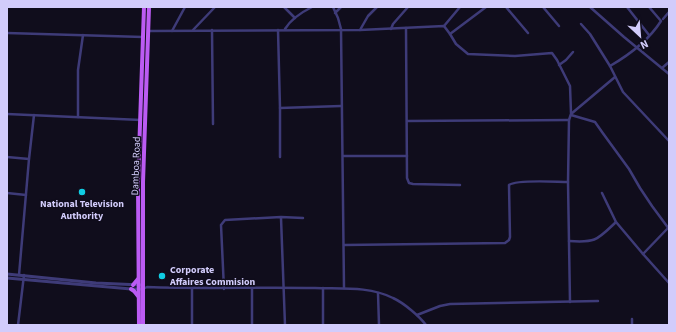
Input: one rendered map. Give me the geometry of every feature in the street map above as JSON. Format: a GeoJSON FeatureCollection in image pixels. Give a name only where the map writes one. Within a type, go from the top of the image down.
{"type":"FeatureCollection","features":[{"type":"Feature","properties":{"kind":"main road","name":"Damboa Road"},"geometry":{"type":"LineString","coordinates":[[139,325],[139,298],[142,287],[139,274],[138,190],[144,7]]}},
{"type":"Feature","properties":{"kind":"main road","name":"Damboa Road"},"geometry":{"type":"LineString","coordinates":[[143,325],[143,182],[149,7]]}},
{"type":"Feature","properties":{"kind":"main road"},"geometry":{"type":"LineString","coordinates":[[139,274],[138,280],[132,287],[139,298]]}},
{"type":"Feature","properties":{"kind":"street"},"geometry":{"type":"LineString","coordinates":[[172,31],[185,7]]}},
{"type":"Feature","properties":{"kind":"street"},"geometry":{"type":"LineString","coordinates":[[192,30],[215,7]]}},
{"type":"Feature","properties":{"kind":"street"},"geometry":{"type":"LineString","coordinates":[[284,7],[295,18]]}},
{"type":"Feature","properties":{"kind":"street"},"geometry":{"type":"LineString","coordinates":[[285,29],[288,23],[306,8],[312,7]]}},
{"type":"Feature","properties":{"kind":"street"},"geometry":{"type":"LineString","coordinates":[[333,7],[341,29],[344,288]]}},
{"type":"Feature","properties":{"kind":"street"},"geometry":{"type":"LineString","coordinates":[[335,13],[341,7]]}},
{"type":"Feature","properties":{"kind":"street"},"geometry":{"type":"LineString","coordinates":[[360,30],[368,16],[377,7]]}},
{"type":"Feature","properties":{"kind":"street"},"geometry":{"type":"LineString","coordinates":[[391,29],[393,24],[408,7]]}},
{"type":"Feature","properties":{"kind":"street"},"geometry":{"type":"LineString","coordinates":[[148,31],[285,29],[360,30],[444,26],[460,7]]}},
{"type":"Feature","properties":{"kind":"street"},"geometry":{"type":"LineString","coordinates":[[450,34],[486,7]]}},
{"type":"Feature","properties":{"kind":"street"},"geometry":{"type":"LineString","coordinates":[[506,7],[528,33]]}},
{"type":"Feature","properties":{"kind":"street"},"geometry":{"type":"LineString","coordinates":[[543,7],[559,26]]}},
{"type":"Feature","properties":{"kind":"street"},"geometry":{"type":"LineString","coordinates":[[590,7],[669,74]]}},
{"type":"Feature","properties":{"kind":"street"},"geometry":{"type":"LineString","coordinates":[[627,7],[649,35]]}},
{"type":"Feature","properties":{"kind":"street"},"geometry":{"type":"LineString","coordinates":[[610,66],[637,48],[661,22],[649,7]]}},
{"type":"Feature","properties":{"kind":"street"},"geometry":{"type":"LineString","coordinates":[[663,19],[669,12]]}},
{"type":"Feature","properties":{"kind":"street"},"geometry":{"type":"LineString","coordinates":[[581,24],[590,34],[610,66],[623,92],[669,141]]}},
{"type":"Feature","properties":{"kind":"street"},"geometry":{"type":"LineString","coordinates":[[444,26],[456,44],[468,54],[515,56],[552,53],[570,86],[571,115],[569,120],[568,182],[570,302]]}},
{"type":"Feature","properties":{"kind":"street"},"geometry":{"type":"LineString","coordinates":[[406,28],[407,178],[410,183],[413,184],[460,185]]}},
{"type":"Feature","properties":{"kind":"street"},"geometry":{"type":"LineString","coordinates":[[212,30],[213,124]]}},
{"type":"Feature","properties":{"kind":"street"},"geometry":{"type":"LineString","coordinates":[[278,30],[280,157]]}},
{"type":"Feature","properties":{"kind":"street"},"geometry":{"type":"LineString","coordinates":[[7,33],[143,37]]}},
{"type":"Feature","properties":{"kind":"street"},"geometry":{"type":"LineString","coordinates":[[78,117],[78,70],[83,35]]}},
{"type":"Feature","properties":{"kind":"street"},"geometry":{"type":"LineString","coordinates":[[559,65],[573,52]]}},
{"type":"Feature","properties":{"kind":"street"},"geometry":{"type":"LineString","coordinates":[[662,68],[669,62]]}},
{"type":"Feature","properties":{"kind":"street"},"geometry":{"type":"LineString","coordinates":[[571,115],[615,77]]}},
{"type":"Feature","properties":{"kind":"street"},"geometry":{"type":"LineString","coordinates":[[280,108],[341,106]]}},
{"type":"Feature","properties":{"kind":"street"},"geometry":{"type":"LineString","coordinates":[[7,114],[146,120]]}},
{"type":"Feature","properties":{"kind":"street"},"geometry":{"type":"LineString","coordinates":[[18,325],[26,195],[34,115]]}},
{"type":"Feature","properties":{"kind":"street"},"geometry":{"type":"LineString","coordinates":[[571,115],[595,122],[629,169],[640,188],[668,228],[643,254]]}},
{"type":"Feature","properties":{"kind":"street"},"geometry":{"type":"LineString","coordinates":[[407,121],[569,120]]}},
{"type":"Feature","properties":{"kind":"street"},"geometry":{"type":"LineString","coordinates":[[343,156],[407,156]]}},
{"type":"Feature","properties":{"kind":"street"},"geometry":{"type":"LineString","coordinates":[[7,157],[29,159]]}},
{"type":"Feature","properties":{"kind":"street"},"geometry":{"type":"LineString","coordinates":[[344,245],[505,243],[510,237],[509,185],[513,182],[524,181],[568,182]]}},
{"type":"Feature","properties":{"kind":"street"},"geometry":{"type":"LineString","coordinates":[[7,193],[26,195]]}},
{"type":"Feature","properties":{"kind":"street"},"geometry":{"type":"LineString","coordinates":[[602,193],[616,222],[669,283]]}},
{"type":"Feature","properties":{"kind":"street"},"geometry":{"type":"LineString","coordinates":[[224,289],[221,225],[223,221],[281,217],[303,218]]}},
{"type":"Feature","properties":{"kind":"street"},"geometry":{"type":"LineString","coordinates":[[281,217],[285,325]]}},
{"type":"Feature","properties":{"kind":"street"},"geometry":{"type":"LineString","coordinates":[[569,241],[586,242],[594,240],[616,222]]}},
{"type":"Feature","properties":{"kind":"street"},"geometry":{"type":"LineString","coordinates":[[7,274],[21,277],[132,287],[192,289],[284,287],[344,288],[378,292],[394,298],[417,315],[426,325]]}},
{"type":"Feature","properties":{"kind":"street"},"geometry":{"type":"LineString","coordinates":[[7,278],[21,277]]}},
{"type":"Feature","properties":{"kind":"street"},"geometry":{"type":"LineString","coordinates":[[252,288],[252,325]]}},
{"type":"Feature","properties":{"kind":"street"},"geometry":{"type":"LineString","coordinates":[[323,288],[323,325]]}},
{"type":"Feature","properties":{"kind":"street"},"geometry":{"type":"LineString","coordinates":[[192,289],[192,325]]}},
{"type":"Feature","properties":{"kind":"street"},"geometry":{"type":"LineString","coordinates":[[378,292],[379,325]]}},
{"type":"Feature","properties":{"kind":"street"},"geometry":{"type":"LineString","coordinates":[[417,315],[440,306],[450,304],[598,301]]}},
{"type":"Feature","properties":{"kind":"street"},"geometry":{"type":"LineString","coordinates":[[632,319],[632,325]]}},
{"type":"Feature","properties":{"kind":"place","name":"National Television Authority"},"geometry":{"type":"Point","coordinates":[82,192]}},
{"type":"Feature","properties":{"kind":"place","name":"Corporate Affaires Commision"},"geometry":{"type":"Point","coordinates":[162,276]}}]}
